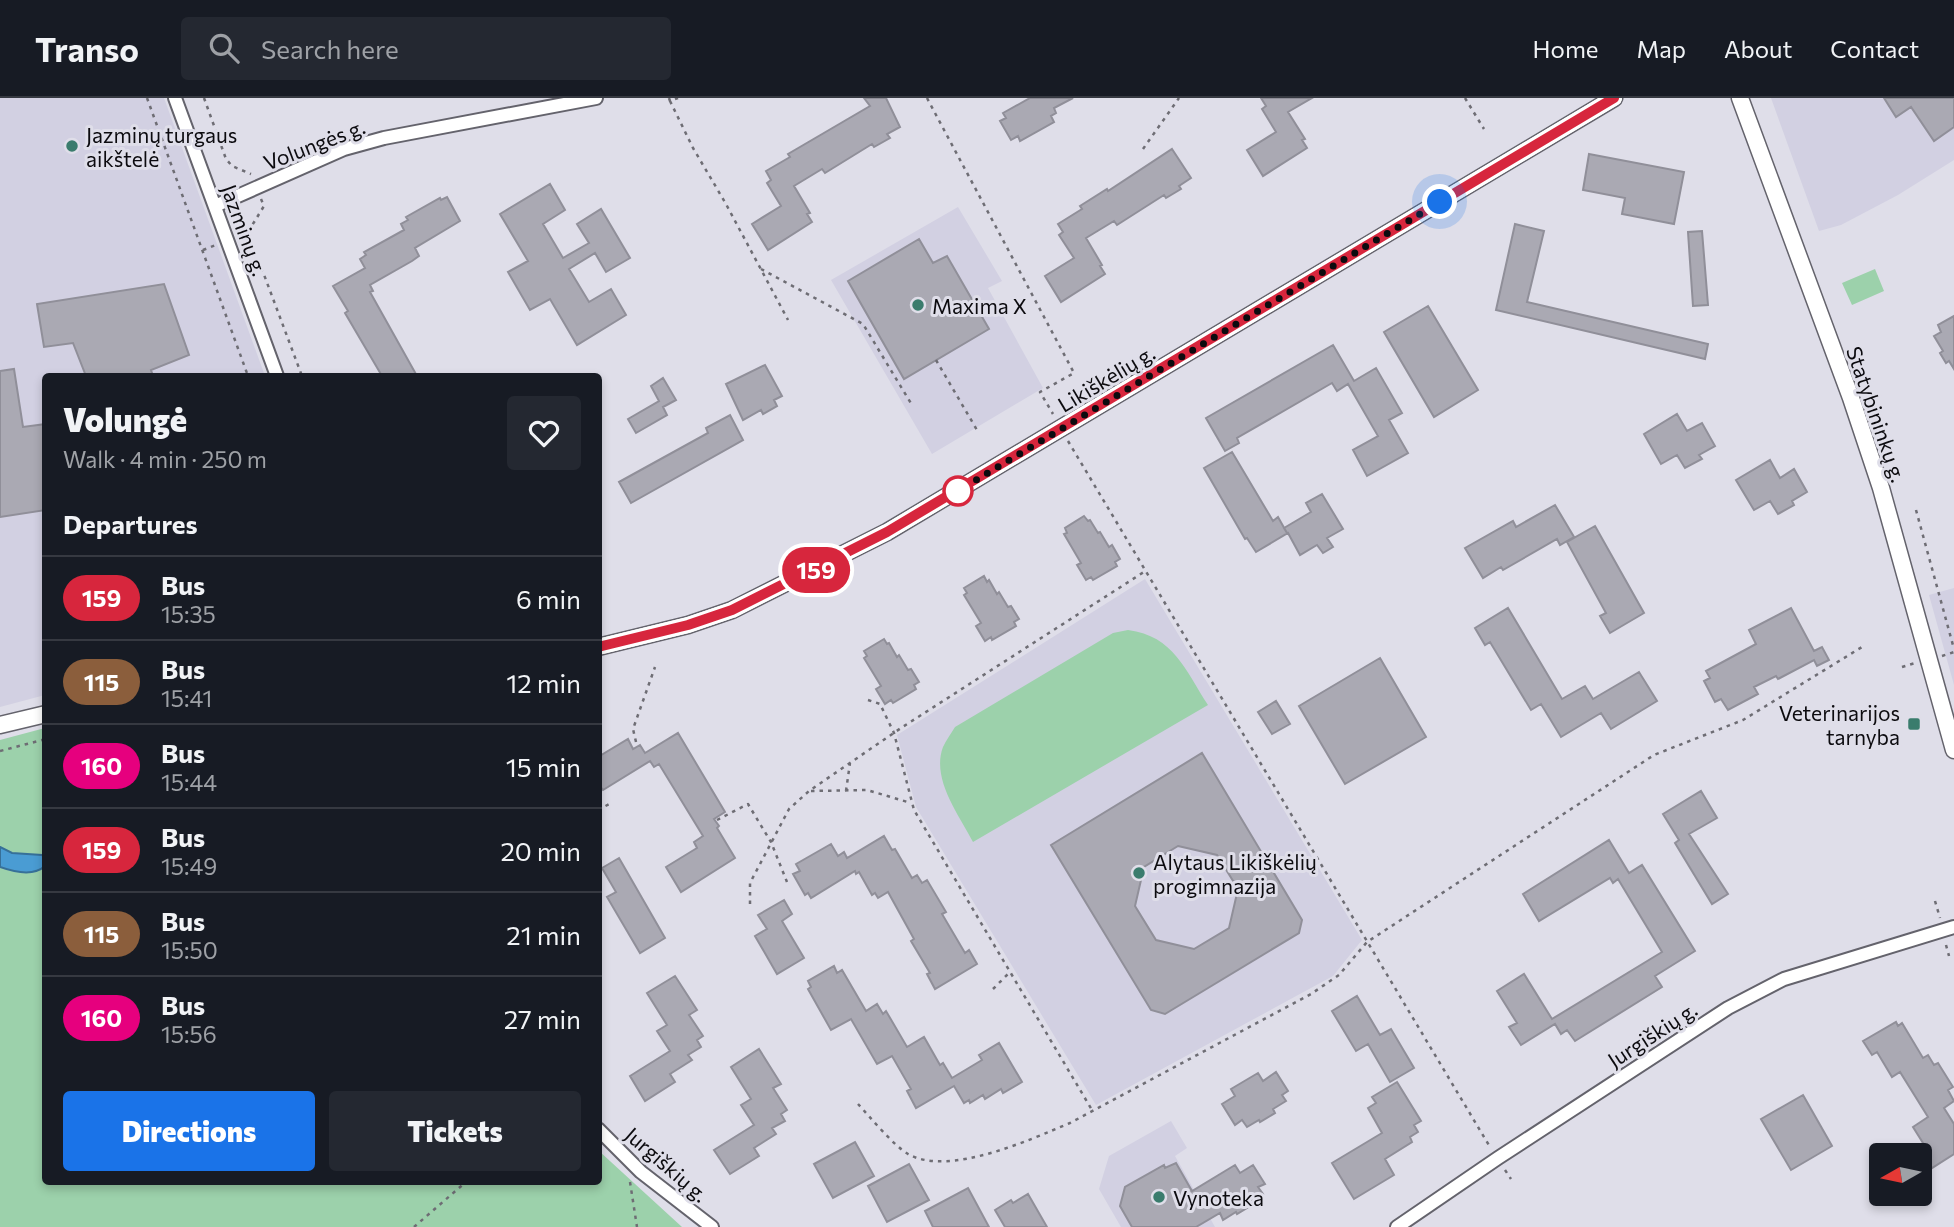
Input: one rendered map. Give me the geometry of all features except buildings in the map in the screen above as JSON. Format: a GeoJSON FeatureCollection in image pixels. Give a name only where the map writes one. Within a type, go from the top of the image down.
{"type":"FeatureCollection","features":[{"type":"Feature","properties":{"kind":"street","name":"Jazminų g."},"geometry":{"type":"LineString","coordinates":[[175,98],[276,373]]}},
{"type":"Feature","properties":{"kind":"street","name":"Volungės g."},"geometry":{"type":"LineString","coordinates":[[215,206],[344,149],[384,138],[596,98]]}},
{"type":"Feature","properties":{"kind":"street","name":"Likiškėlių g."},"geometry":{"type":"LineString","coordinates":[[602,646],[688,625],[732,610],[887,532],[1614,98]]}},
{"type":"Feature","properties":{"kind":"street","name":"Statybininkų g."},"geometry":{"type":"LineString","coordinates":[[1740,98],[1851,398],[1881,488],[1954,750]]}},
{"type":"Feature","properties":{"kind":"street"},"geometry":{"type":"LineString","coordinates":[[0,725],[42,714]]}},
{"type":"Feature","properties":{"kind":"street","name":"Jurgiškių g."},"geometry":{"type":"LineString","coordinates":[[1397,1227],[1718,1014],[1764,988],[1810,969],[1954,927]]}},
{"type":"Feature","properties":{"kind":"street","name":"Jurgiškių g."},"geometry":{"type":"LineString","coordinates":[[602,1133],[667,1193],[712,1227]]}},
{"type":"Feature","properties":{"kind":"path"},"geometry":{"type":"LineString","coordinates":[[147,98],[247,373]]}},
{"type":"Feature","properties":{"kind":"path"},"geometry":{"type":"LineString","coordinates":[[204,98],[226,159],[232,166],[251,173],[257,186],[264,206],[248,232],[301,373]]}},
{"type":"Feature","properties":{"kind":"path"},"geometry":{"type":"LineString","coordinates":[[678,98],[670,99],[693,148],[788,320]]}},
{"type":"Feature","properties":{"kind":"path"},"geometry":{"type":"LineString","coordinates":[[927,98],[1074,373],[1040,392],[1482,1137],[1511,1179]]}},
{"type":"Feature","properties":{"kind":"path"},"geometry":{"type":"LineString","coordinates":[[1143,149],[1179,98]]}},
{"type":"Feature","properties":{"kind":"path"},"geometry":{"type":"LineString","coordinates":[[1465,98],[1483,129]]}},
{"type":"Feature","properties":{"kind":"path"},"geometry":{"type":"LineString","coordinates":[[761,269],[863,324],[912,405]]}},
{"type":"Feature","properties":{"kind":"path"},"geometry":{"type":"LineString","coordinates":[[936,360],[977,430]]}},
{"type":"Feature","properties":{"kind":"path"},"geometry":{"type":"LineString","coordinates":[[1916,510],[1954,649]]}},
{"type":"Feature","properties":{"kind":"path"},"geometry":{"type":"LineString","coordinates":[[750,904],[750,883],[771,842],[789,809],[809,791],[1147,570]]}},
{"type":"Feature","properties":{"kind":"path"},"geometry":{"type":"LineString","coordinates":[[858,1104],[906,1153],[928,1162],[975,1158],[1033,1139],[1093,1111],[1311,994],[1339,975],[1367,942],[1654,755],[1743,720],[1862,647]]}},
{"type":"Feature","properties":{"kind":"path"},"geometry":{"type":"LineString","coordinates":[[636,742],[633,729],[655,667]]}},
{"type":"Feature","properties":{"kind":"path"},"geometry":{"type":"LineString","coordinates":[[868,701],[880,704],[894,733],[911,803],[1093,1111]]}},
{"type":"Feature","properties":{"kind":"path"},"geometry":{"type":"LineString","coordinates":[[0,751],[42,740]]}},
{"type":"Feature","properties":{"kind":"path"},"geometry":{"type":"LineString","coordinates":[[845,790],[850,763]]}},
{"type":"Feature","properties":{"kind":"path"},"geometry":{"type":"LineString","coordinates":[[809,791],[867,790],[911,803]]}},
{"type":"Feature","properties":{"kind":"path"},"geometry":{"type":"LineString","coordinates":[[602,808],[613,802]]}},
{"type":"Feature","properties":{"kind":"path"},"geometry":{"type":"LineString","coordinates":[[717,820],[748,804],[771,842],[787,882]]}},
{"type":"Feature","properties":{"kind":"path"},"geometry":{"type":"LineString","coordinates":[[993,989],[1010,972]]}},
{"type":"Feature","properties":{"kind":"path"},"geometry":{"type":"LineString","coordinates":[[626,1157],[637,1227]]}},
{"type":"Feature","properties":{"kind":"path"},"geometry":{"type":"LineString","coordinates":[[414,1227],[462,1185]]}},
{"type":"Feature","properties":{"kind":"shaded area"},"geometry":{"type":"Polygon","coordinates":[[[0,98],[164,98],[264,373],[42,373],[42,696],[0,707],[0,98]]]}},
{"type":"Feature","properties":{"kind":"shaded area"},"geometry":{"type":"Polygon","coordinates":[[[1771,98],[1954,98],[1954,160],[1898,195],[1841,225],[1819,231],[1771,98]]]}},
{"type":"Feature","properties":{"kind":"shaded area"},"geometry":{"type":"Polygon","coordinates":[[[958,207],[1002,281],[988,288],[1043,388],[932,454],[831,280],[958,207]]]}},
{"type":"Feature","properties":{"kind":"shaded area","name":"Alytaus Likiškėlių progimnazija"},"geometry":{"type":"Polygon","coordinates":[[[1145,579],[1362,940],[1333,976],[1096,1105],[916,807],[897,735],[1145,579]]]}},
{"type":"Feature","properties":{"kind":"shaded area"},"geometry":{"type":"Polygon","coordinates":[[[1954,588],[1954,685],[1929,595],[1954,588]]]}},
{"type":"Feature","properties":{"kind":"shaded area"},"geometry":{"type":"Polygon","coordinates":[[[1171,1121],[1187,1148],[1175,1156],[1215,1227],[1121,1227],[1099,1189],[1109,1156],[1171,1121]]]}},
{"type":"Feature","properties":{"kind":"green space"},"geometry":{"type":"Polygon","coordinates":[[[1875,269],[1884,291],[1852,305],[1842,283],[1875,269]]]}},
{"type":"Feature","properties":{"kind":"green space"},"geometry":{"type":"Polygon","coordinates":[[[1128,630],[1157,639],[1167,647],[1185,667],[1208,705],[973,842],[948,796],[941,772],[943,747],[955,727],[1113,633],[1128,630]]]}},
{"type":"Feature","properties":{"kind":"green space"},"geometry":{"type":"Polygon","coordinates":[[[42,729],[42,1185],[602,1185],[602,1154],[682,1227],[0,1227],[0,740],[42,729]]]}},
{"type":"Feature","properties":{"kind":"water"},"geometry":{"type":"Polygon","coordinates":[[[0,847],[12,853],[42,855],[42,868],[35,872],[17,872],[0,867],[0,847]]]}},
{"type":"Feature","properties":{"kind":"bus line","name":"159"},"geometry":{"type":"LineString","coordinates":[[602,646],[649,636],[732,610],[887,532],[1614,98]]}},
{"type":"Feature","properties":{"kind":"place","name":"Jazminų turgaus aikštelė"},"geometry":{"type":"Point","coordinates":[72,146]}},
{"type":"Feature","properties":{"kind":"place","name":"Maxima X"},"geometry":{"type":"Point","coordinates":[918,305]}},
{"type":"Feature","properties":{"kind":"place","name":"Veterinarijos tarnyba"},"geometry":{"type":"Point","coordinates":[1914,724]}},
{"type":"Feature","properties":{"kind":"place","name":"Alytaus Likiškėlių progimnazija"},"geometry":{"type":"Point","coordinates":[1139,873]}},
{"type":"Feature","properties":{"kind":"place","name":"Vynoteka"},"geometry":{"type":"Point","coordinates":[1159,1197]}},
{"type":"Feature","properties":{"kind":"route"},"geometry":{"type":"LineString","coordinates":[[958,491],[951,495],[1440,202]]}}]}
